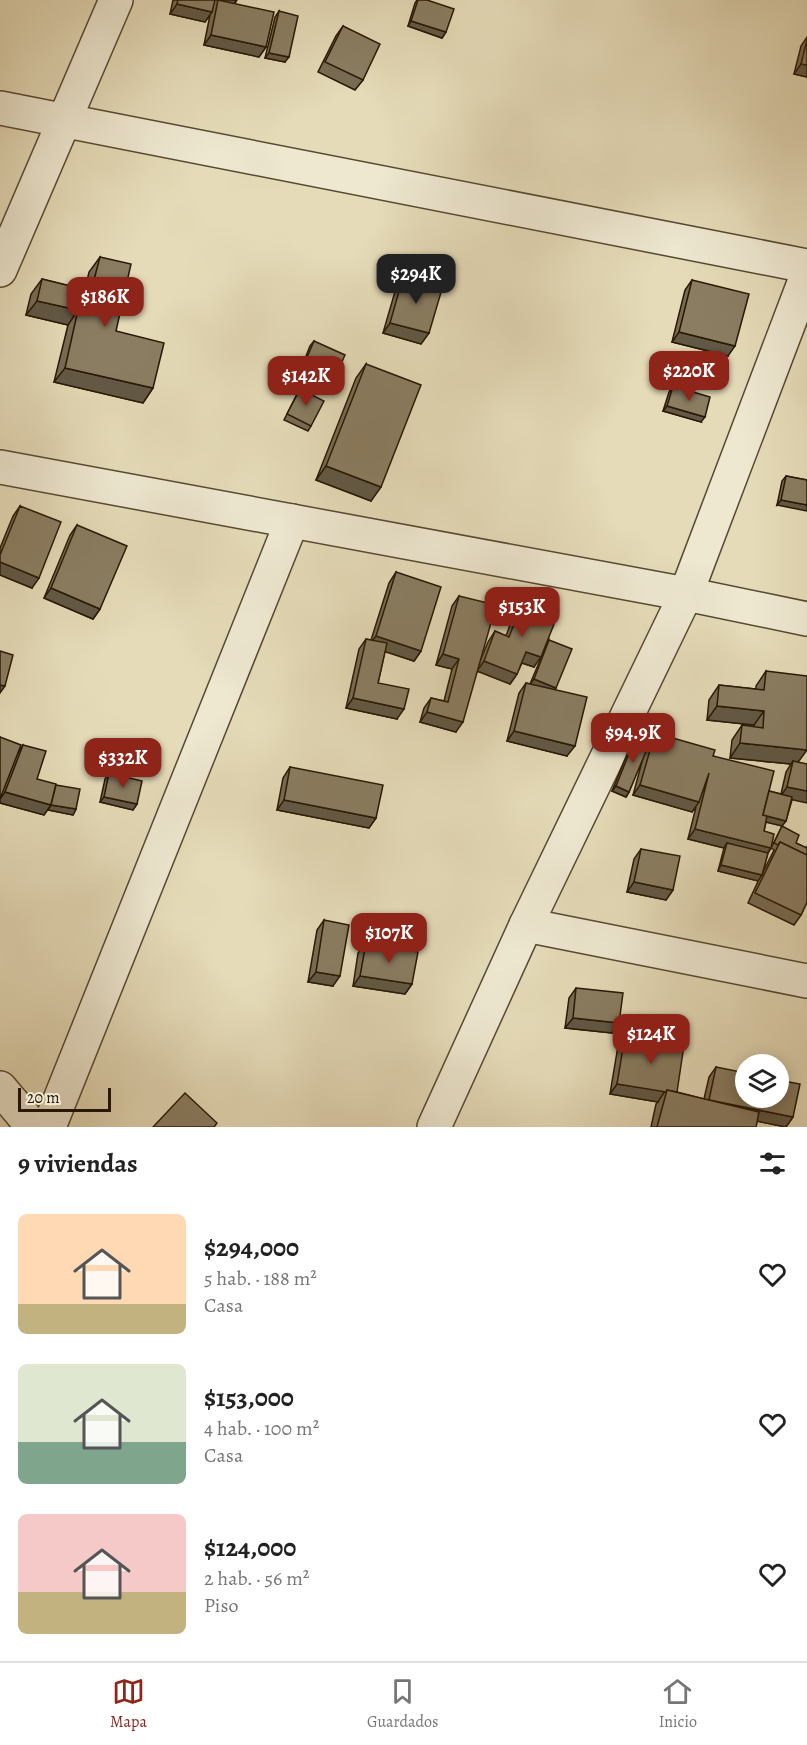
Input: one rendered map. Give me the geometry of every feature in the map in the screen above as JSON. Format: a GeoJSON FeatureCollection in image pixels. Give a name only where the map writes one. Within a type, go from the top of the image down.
{"type":"FeatureCollection","features":[{"type":"Feature","properties":{"kind":"street"},"geometry":{"type":"LineString","coordinates":[[0,270],[116,0]]}},
{"type":"Feature","properties":{"kind":"street"},"geometry":{"type":"LineString","coordinates":[[0,108],[807,266]]}},
{"type":"Feature","properties":{"kind":"street"},"geometry":{"type":"LineString","coordinates":[[434,1127],[526,925],[686,594],[807,275]]}},
{"type":"Feature","properties":{"kind":"street"},"geometry":{"type":"LineString","coordinates":[[0,467],[686,594],[807,619]]}},
{"type":"Feature","properties":{"kind":"street"},"geometry":{"type":"LineString","coordinates":[[49,1127],[292,521]]}},
{"type":"Feature","properties":{"kind":"street"},"geometry":{"type":"LineString","coordinates":[[526,925],[807,981]]}},
{"type":"Feature","properties":{"kind":"street"},"geometry":{"type":"LineString","coordinates":[[0,1088],[33,1127]]}},
{"type":"Feature","properties":{"kind":"building"},"geometry":{"type":"Polygon","coordinates":[[[178,0],[215,0],[212,12],[177,4],[178,0]]]}},
{"type":"Feature","properties":{"kind":"building"},"geometry":{"type":"Polygon","coordinates":[[[218,0],[274,12],[266,47],[211,35],[218,0]]]}},
{"type":"Feature","properties":{"kind":"building"},"geometry":{"type":"Polygon","coordinates":[[[418,0],[427,0],[454,9],[446,32],[411,21],[418,0]]]}},
{"type":"Feature","properties":{"kind":"building"},"geometry":{"type":"Polygon","coordinates":[[[279,11],[298,16],[289,57],[269,53],[279,11]]]}},
{"type":"Feature","properties":{"kind":"building"},"geometry":{"type":"Polygon","coordinates":[[[343,26],[380,44],[363,80],[325,62],[343,26]]]}},
{"type":"Feature","properties":{"kind":"building"},"geometry":{"type":"Polygon","coordinates":[[[807,40],[807,65],[801,64],[807,40]]]}},
{"type":"Feature","properties":{"kind":"building"},"geometry":{"type":"Polygon","coordinates":[[[100,257],[131,264],[116,331],[164,343],[153,388],[65,368],[78,310],[37,301],[42,279],[91,291],[100,257]]]}},
{"type":"Feature","properties":{"kind":"building"},"geometry":{"type":"Polygon","coordinates":[[[403,277],[442,289],[429,333],[390,323],[403,277]]]}},
{"type":"Feature","properties":{"kind":"building"},"geometry":{"type":"Polygon","coordinates":[[[692,280],[749,294],[735,346],[679,332],[692,280]]]}},
{"type":"Feature","properties":{"kind":"building"},"geometry":{"type":"Polygon","coordinates":[[[314,341],[345,355],[333,382],[302,369],[314,341]]]}},
{"type":"Feature","properties":{"kind":"building"},"geometry":{"type":"Polygon","coordinates":[[[366,364],[421,385],[381,487],[326,466],[366,364]]]}},
{"type":"Feature","properties":{"kind":"building"},"geometry":{"type":"Polygon","coordinates":[[[673,386],[710,397],[705,417],[667,406],[673,386]]]}},
{"type":"Feature","properties":{"kind":"building"},"geometry":{"type":"Polygon","coordinates":[[[300,389],[324,401],[311,426],[287,414],[300,389]]]}},
{"type":"Feature","properties":{"kind":"building"},"geometry":{"type":"Polygon","coordinates":[[[786,476],[807,480],[807,505],[781,500],[786,476]]]}},
{"type":"Feature","properties":{"kind":"building"},"geometry":{"type":"Polygon","coordinates":[[[20,506],[61,522],[39,578],[0,562],[0,555],[20,506]]]}},
{"type":"Feature","properties":{"kind":"building"},"geometry":{"type":"Polygon","coordinates":[[[77,525],[127,546],[100,609],[51,588],[77,525]]]}},
{"type":"Feature","properties":{"kind":"building"},"geometry":{"type":"Polygon","coordinates":[[[396,572],[441,587],[421,651],[376,636],[396,572]]]}},
{"type":"Feature","properties":{"kind":"building"},"geometry":{"type":"Polygon","coordinates":[[[459,596],[496,605],[463,722],[427,712],[431,698],[448,702],[459,659],[443,654],[459,596]]]}},
{"type":"Feature","properties":{"kind":"building"},"geometry":{"type":"Polygon","coordinates":[[[523,601],[558,614],[541,657],[526,652],[517,674],[484,661],[495,631],[509,637],[523,601]]]}},
{"type":"Feature","properties":{"kind":"building"},"geometry":{"type":"Polygon","coordinates":[[[366,639],[387,643],[378,683],[409,689],[404,709],[353,698],[366,639]]]}},
{"type":"Feature","properties":{"kind":"building"},"geometry":{"type":"Polygon","coordinates":[[[549,640],[572,649],[556,688],[534,679],[549,640]]]}},
{"type":"Feature","properties":{"kind":"building"},"geometry":{"type":"Polygon","coordinates":[[[0,651],[13,655],[5,686],[0,685],[0,651]]]}},
{"type":"Feature","properties":{"kind":"building"},"geometry":{"type":"Polygon","coordinates":[[[766,671],[807,676],[807,750],[740,743],[742,725],[763,728],[764,711],[717,706],[719,685],[764,690],[766,671]]]}},
{"type":"Feature","properties":{"kind":"building"},"geometry":{"type":"Polygon","coordinates":[[[526,683],[587,697],[575,746],[514,731],[526,683]]]}},
{"type":"Feature","properties":{"kind":"building"},"geometry":{"type":"Polygon","coordinates":[[[655,733],[715,750],[713,756],[774,771],[763,815],[767,816],[764,831],[774,834],[771,848],[695,829],[709,773],[699,802],[640,785],[655,733]]]}},
{"type":"Feature","properties":{"kind":"building"},"geometry":{"type":"Polygon","coordinates":[[[636,736],[650,742],[629,792],[616,786],[636,736]]]}},
{"type":"Feature","properties":{"kind":"building"},"geometry":{"type":"Polygon","coordinates":[[[0,737],[21,745],[0,799],[0,737]]]}},
{"type":"Feature","properties":{"kind":"building"},"geometry":{"type":"Polygon","coordinates":[[[23,745],[46,751],[37,779],[56,784],[51,805],[5,792],[23,745]]]}},
{"type":"Feature","properties":{"kind":"building"},"geometry":{"type":"Polygon","coordinates":[[[793,761],[807,764],[807,791],[787,787],[793,761]]]}},
{"type":"Feature","properties":{"kind":"building"},"geometry":{"type":"Polygon","coordinates":[[[290,767],[383,785],[376,818],[284,800],[290,767]]]}},
{"type":"Feature","properties":{"kind":"building"},"geometry":{"type":"Polygon","coordinates":[[[109,773],[142,781],[137,804],[104,797],[109,773]]]}},
{"type":"Feature","properties":{"kind":"building"},"geometry":{"type":"Polygon","coordinates":[[[56,785],[80,789],[76,809],[51,805],[56,785]]]}},
{"type":"Feature","properties":{"kind":"building"},"geometry":{"type":"Polygon","coordinates":[[[769,791],[792,797],[786,821],[763,815],[769,791]]]}},
{"type":"Feature","properties":{"kind":"building"},"geometry":{"type":"Polygon","coordinates":[[[782,826],[799,835],[796,843],[807,848],[807,855],[780,842],[778,845],[774,843],[782,826]]]}},
{"type":"Feature","properties":{"kind":"building"},"geometry":{"type":"Polygon","coordinates":[[[780,842],[807,855],[807,902],[801,915],[755,893],[780,842]]]}},
{"type":"Feature","properties":{"kind":"building"},"geometry":{"type":"Polygon","coordinates":[[[727,843],[768,853],[762,875],[721,865],[727,843]]]}},
{"type":"Feature","properties":{"kind":"building"},"geometry":{"type":"Polygon","coordinates":[[[641,849],[680,856],[673,890],[634,882],[641,849]]]}},
{"type":"Feature","properties":{"kind":"building"},"geometry":{"type":"Polygon","coordinates":[[[324,920],[349,925],[340,976],[316,972],[324,920]]]}},
{"type":"Feature","properties":{"kind":"building"},"geometry":{"type":"Polygon","coordinates":[[[366,943],[418,952],[412,984],[360,976],[366,943]]]}},
{"type":"Feature","properties":{"kind":"building"},"geometry":{"type":"Polygon","coordinates":[[[576,988],[623,993],[619,1023],[573,1018],[576,988]]]}},
{"type":"Feature","properties":{"kind":"building"},"geometry":{"type":"Polygon","coordinates":[[[625,1036],[684,1045],[677,1092],[617,1084],[625,1036]]]}},
{"type":"Feature","properties":{"kind":"building"},"geometry":{"type":"Polygon","coordinates":[[[716,1067],[735,1071],[735,1105],[709,1100],[716,1067]]]}},
{"type":"Feature","properties":{"kind":"building"},"geometry":{"type":"Polygon","coordinates":[[[789,1082],[800,1084],[793,1117],[749,1108],[789,1108],[789,1082]]]}},
{"type":"Feature","properties":{"kind":"building"},"geometry":{"type":"Polygon","coordinates":[[[667,1090],[759,1112],[756,1127],[657,1127],[667,1090]]]}},
{"type":"Feature","properties":{"kind":"building"},"geometry":{"type":"Polygon","coordinates":[[[185,1093],[217,1123],[214,1127],[153,1127],[185,1093]]]}}]}
